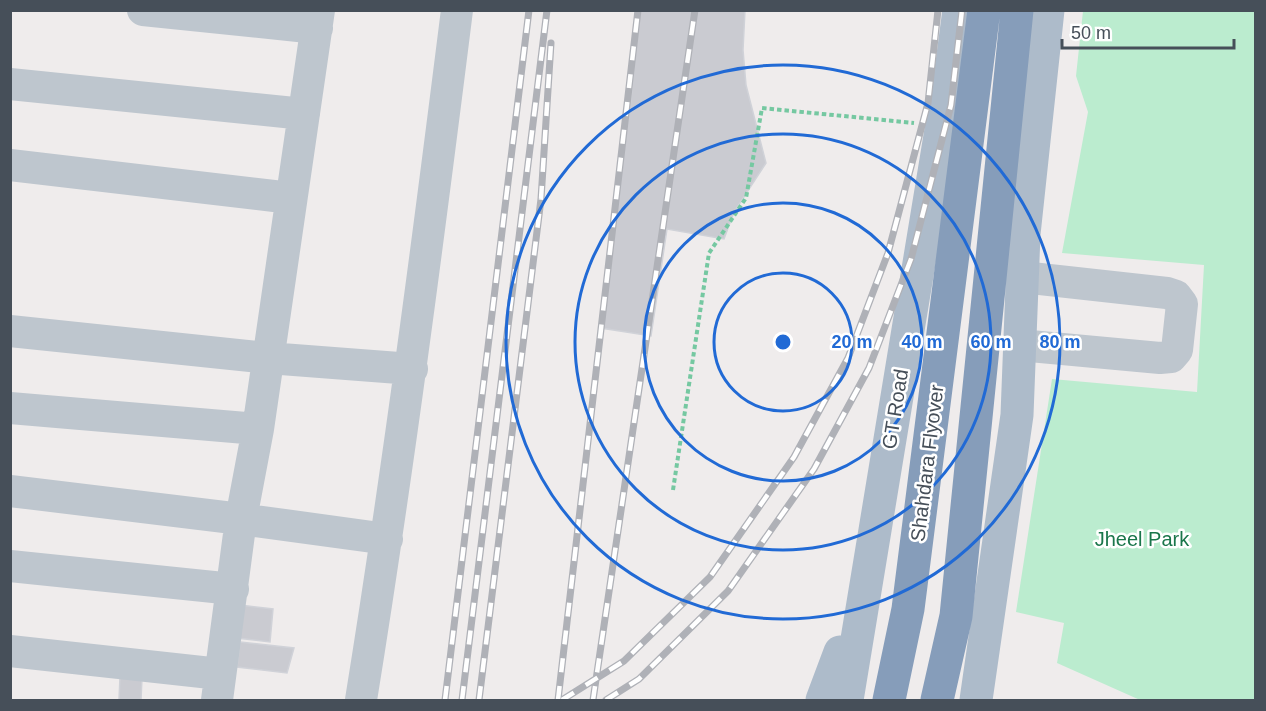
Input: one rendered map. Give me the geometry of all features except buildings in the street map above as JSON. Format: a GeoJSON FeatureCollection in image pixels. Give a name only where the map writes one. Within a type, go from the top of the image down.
{"type":"FeatureCollection","features":[{"type":"Feature","properties":{"kind":"highway","name":"Shahdara Flyover"},"geometry":{"type":"LineString","coordinates":[[888,700],[908,609],[984,10]]}},
{"type":"Feature","properties":{"kind":"highway"},"geometry":{"type":"LineString","coordinates":[[938,700],[956,616],[1016,19]]}},
{"type":"Feature","properties":{"kind":"main road","name":"GT Road"},"geometry":{"type":"LineString","coordinates":[[847,700],[942,126],[959,10]]}},
{"type":"Feature","properties":{"kind":"main road"},"geometry":{"type":"LineString","coordinates":[[976,700],[1017,415],[1024,234],[1048,10]]}},
{"type":"Feature","properties":{"kind":"main road"},"geometry":{"type":"LineString","coordinates":[[822,700],[867,580]]}},
{"type":"Feature","properties":{"kind":"street"},"geometry":{"type":"LineString","coordinates":[[10,651],[219,687],[241,519],[258,429],[318,19],[143,10]]}},
{"type":"Feature","properties":{"kind":"street"},"geometry":{"type":"LineString","coordinates":[[361,700],[412,369],[457,10]]}},
{"type":"Feature","properties":{"kind":"street"},"geometry":{"type":"LineString","coordinates":[[10,84],[304,114]]}},
{"type":"Feature","properties":{"kind":"street"},"geometry":{"type":"LineString","coordinates":[[10,165],[291,198]]}},
{"type":"Feature","properties":{"kind":"street"},"geometry":{"type":"LineString","coordinates":[[1019,345],[1160,358],[1171,357],[1177,350],[1182,304],[1176,296],[1167,293],[1022,277]]}},
{"type":"Feature","properties":{"kind":"street"},"geometry":{"type":"LineString","coordinates":[[10,331],[268,358],[412,369]]}},
{"type":"Feature","properties":{"kind":"street"},"geometry":{"type":"LineString","coordinates":[[10,408],[258,429]]}},
{"type":"Feature","properties":{"kind":"street"},"geometry":{"type":"LineString","coordinates":[[10,491],[387,539]]}},
{"type":"Feature","properties":{"kind":"street"},"geometry":{"type":"LineString","coordinates":[[10,566],[233,589]]}},
{"type":"Feature","properties":{"kind":"path"},"geometry":{"type":"LineString","coordinates":[[673,490],[709,253],[746,198],[762,108],[942,126]]}},
{"type":"Feature","properties":{"kind":"green space","name":"Jheel Park"},"geometry":{"type":"Polygon","coordinates":[[[1083,11],[1255,11],[1255,700],[1140,700],[1057,663],[1064,623],[1016,612],[1052,379],[1197,392],[1204,265],[1062,253],[1088,112],[1076,76],[1083,11]]]}},
{"type":"Feature","properties":{"kind":"railway"},"geometry":{"type":"LineString","coordinates":[[445,700],[529,10]]}},
{"type":"Feature","properties":{"kind":"railway"},"geometry":{"type":"LineString","coordinates":[[462,700],[547,10]]}},
{"type":"Feature","properties":{"kind":"railway"},"geometry":{"type":"LineString","coordinates":[[558,700],[638,10]]}},
{"type":"Feature","properties":{"kind":"railway"},"geometry":{"type":"LineString","coordinates":[[593,700],[695,10]]}},
{"type":"Feature","properties":{"kind":"railway"},"geometry":{"type":"LineString","coordinates":[[562,700],[624,661],[710,577],[794,457],[848,358],[888,253],[928,103],[938,10]]}},
{"type":"Feature","properties":{"kind":"railway"},"geometry":{"type":"LineString","coordinates":[[606,700],[639,679],[728,591],[814,469],[869,368],[911,259],[951,105],[962,10]]}},
{"type":"Feature","properties":{"kind":"railway"},"geometry":{"type":"LineString","coordinates":[[479,700],[541,199],[551,43]]}}]}
